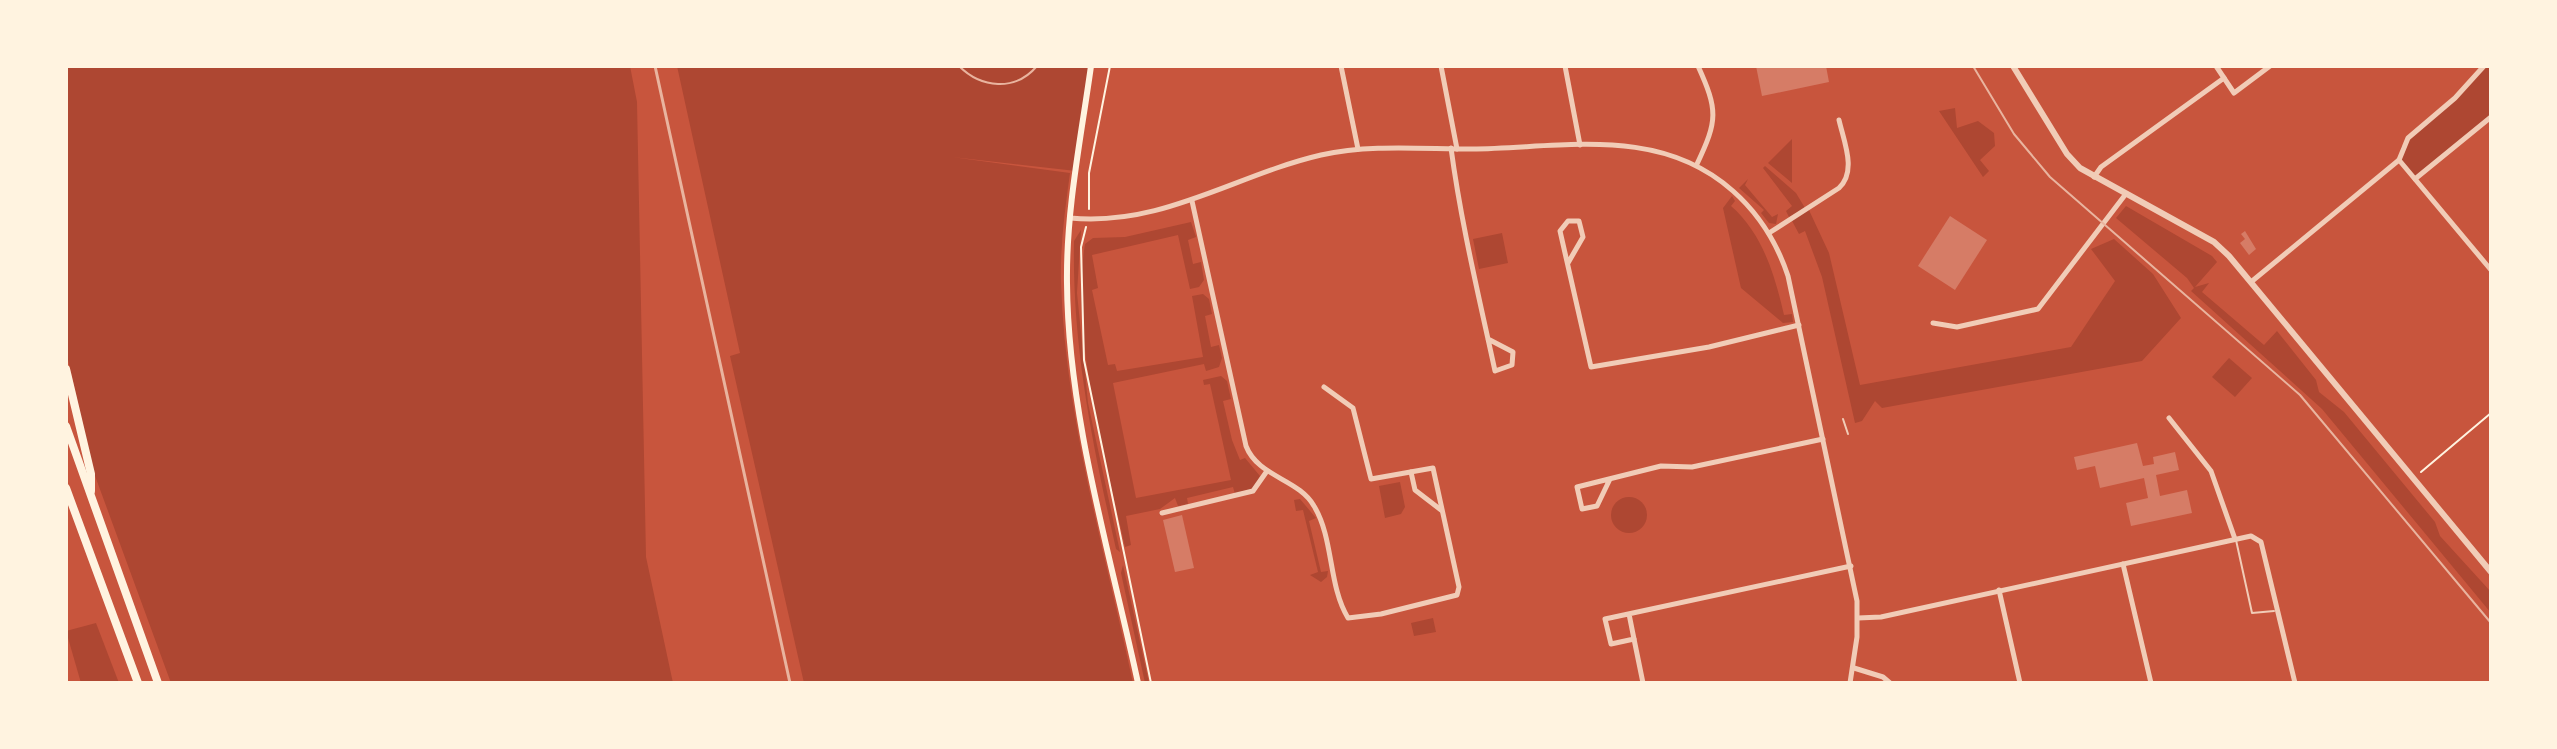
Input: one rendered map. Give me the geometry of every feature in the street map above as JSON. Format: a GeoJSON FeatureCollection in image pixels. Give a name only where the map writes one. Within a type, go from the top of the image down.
{"type":"FeatureCollection","features":[{"type":"Feature","properties":{"kind":"highway"},"geometry":{"type":"LineString","coordinates":[[66,369],[91,474],[91,499]]}},
{"type":"Feature","properties":{"kind":"highway"},"geometry":{"type":"LineString","coordinates":[[66,426],[158,683]]}},
{"type":"Feature","properties":{"kind":"highway"},"geometry":{"type":"LineString","coordinates":[[66,488],[138,683]]}},
{"type":"Feature","properties":{"kind":"main road"},"geometry":{"type":"LineString","coordinates":[[1091,66],[1070,218],[1067,285],[1074,382],[1138,683]]}},
{"type":"Feature","properties":{"kind":"street"},"geometry":{"type":"LineString","coordinates":[[1341,66],[1358,149]]}},
{"type":"Feature","properties":{"kind":"street"},"geometry":{"type":"LineString","coordinates":[[1441,66],[1454,148],[1488,339],[1495,371],[1512,365],[1513,352],[1488,339]]}},
{"type":"Feature","properties":{"kind":"street"},"geometry":{"type":"LineString","coordinates":[[1565,66],[1580,145]]}},
{"type":"Feature","properties":{"kind":"street"},"geometry":{"type":"LineString","coordinates":[[1697,164],[1714,122],[1714,105],[1698,66]]}},
{"type":"Feature","properties":{"kind":"street"},"geometry":{"type":"LineString","coordinates":[[2013,66],[2067,154],[2094,177],[2214,242],[2251,282],[2491,572]]}},
{"type":"Feature","properties":{"kind":"street"},"geometry":{"type":"LineString","coordinates":[[2216,66],[2234,93],[2270,66]]}},
{"type":"Feature","properties":{"kind":"street"},"geometry":{"type":"LineString","coordinates":[[2251,282],[2399,160],[2401,147],[2408,138],[2455,98],[2484,66]]}},
{"type":"Feature","properties":{"kind":"street"},"geometry":{"type":"LineString","coordinates":[[2094,177],[2101,167],[2224,78]]}},
{"type":"Feature","properties":{"kind":"street"},"geometry":{"type":"LineString","coordinates":[[2415,179],[2491,117]]}},
{"type":"Feature","properties":{"kind":"street"},"geometry":{"type":"LineString","coordinates":[[1769,233],[1839,188],[1847,178],[1849,168],[1839,120]]}},
{"type":"Feature","properties":{"kind":"street"},"geometry":{"type":"LineString","coordinates":[[1070,218],[1136,217],[1192,201],[1295,163],[1358,149],[1638,145],[1697,164],[1740,197],[1769,233],[1785,268],[1851,566],[1858,618],[1850,683]]}},
{"type":"Feature","properties":{"kind":"street"},"geometry":{"type":"LineString","coordinates":[[2399,160],[2491,270]]}},
{"type":"Feature","properties":{"kind":"street"},"geometry":{"type":"LineString","coordinates":[[1933,323],[1957,327],[2038,309],[2125,195]]}},
{"type":"Feature","properties":{"kind":"street"},"geometry":{"type":"LineString","coordinates":[[1192,201],[1246,446],[1254,460],[1305,496],[1315,508],[1345,613],[1353,620],[1457,595],[1459,587],[1433,468],[1371,479],[1353,408],[1324,387]]}},
{"type":"Feature","properties":{"kind":"street"},"geometry":{"type":"LineString","coordinates":[[1568,263],[1583,237],[1579,221],[1561,225],[1568,263],[1591,367],[1709,347],[1799,325]]}},
{"type":"Feature","properties":{"kind":"street"},"geometry":{"type":"LineString","coordinates":[[2169,418],[2211,471],[2235,539]]}},
{"type":"Feature","properties":{"kind":"street"},"geometry":{"type":"LineString","coordinates":[[1610,479],[1597,506],[1582,509],[1577,487],[1610,479],[1672,464],[1692,467],[1823,439]]}},
{"type":"Feature","properties":{"kind":"street"},"geometry":{"type":"LineString","coordinates":[[1162,513],[1253,491],[1267,471]]}},
{"type":"Feature","properties":{"kind":"street"},"geometry":{"type":"LineString","coordinates":[[1411,472],[1415,490],[1443,511]]}},
{"type":"Feature","properties":{"kind":"street"},"geometry":{"type":"LineString","coordinates":[[1858,618],[2251,536],[2261,542],[2295,683]]}},
{"type":"Feature","properties":{"kind":"street"},"geometry":{"type":"LineString","coordinates":[[2123,564],[2151,683]]}},
{"type":"Feature","properties":{"kind":"street"},"geometry":{"type":"LineString","coordinates":[[1634,639],[1611,644],[1605,619],[1851,566]]}},
{"type":"Feature","properties":{"kind":"street"},"geometry":{"type":"LineString","coordinates":[[1999,590],[2020,683]]}},
{"type":"Feature","properties":{"kind":"street"},"geometry":{"type":"LineString","coordinates":[[1629,614],[1643,683]]}},
{"type":"Feature","properties":{"kind":"street"},"geometry":{"type":"LineString","coordinates":[[1854,668],[1883,677],[1890,683]]}},
{"type":"Feature","properties":{"kind":"lane"},"geometry":{"type":"LineString","coordinates":[[1843,419],[1848,434]]}},
{"type":"Feature","properties":{"kind":"lane"},"geometry":{"type":"LineString","coordinates":[[2235,539],[2252,613],[2259,615],[2277,611]]}},
{"type":"Feature","properties":{"kind":"path"},"geometry":{"type":"LineString","coordinates":[[1110,66],[1089,173],[1087,219],[1081,247],[1084,360],[1151,683]]}},
{"type":"Feature","properties":{"kind":"path"},"geometry":{"type":"LineString","coordinates":[[2414,478],[2491,413]]}},
{"type":"Feature","properties":{"kind":"shaded area"},"geometry":{"type":"Polygon","coordinates":[[[66,66],[630,66],[637,102],[646,557],[673,683],[171,683],[94,473],[66,351],[66,66]]]}},
{"type":"Feature","properties":{"kind":"shaded area"},"geometry":{"type":"Polygon","coordinates":[[[677,66],[1091,66],[1076,171],[952,157],[1070,173],[1061,268],[1070,383],[1088,484],[1133,683],[804,683],[730,356],[740,353],[677,66]]]}},
{"type":"Feature","properties":{"kind":"shaded area"},"geometry":{"type":"Polygon","coordinates":[[[2484,66],[2491,66],[2491,117],[2415,179],[2399,160],[2401,147],[2484,66]]]}},
{"type":"Feature","properties":{"kind":"shaded area"},"geometry":{"type":"Polygon","coordinates":[[[1955,108],[1957,128],[1978,121],[1994,133],[1995,146],[1980,160],[1989,171],[1983,177],[1939,111],[1955,108]]]}},
{"type":"Feature","properties":{"kind":"shaded area"},"geometry":{"type":"Polygon","coordinates":[[[1792,139],[1792,183],[1768,163],[1792,139]]]}},
{"type":"Feature","properties":{"kind":"shaded area"},"geometry":{"type":"Polygon","coordinates":[[[1765,166],[1796,193],[1805,208],[1789,217],[1786,211],[1792,206],[1763,168],[1765,166]]]}},
{"type":"Feature","properties":{"kind":"shaded area"},"geometry":{"type":"Polygon","coordinates":[[[1748,179],[1745,185],[1772,217],[1778,214],[1776,224],[1769,223],[1761,213],[1764,210],[1739,188],[1748,179]]]}},
{"type":"Feature","properties":{"kind":"shaded area"},"geometry":{"type":"Polygon","coordinates":[[[1732,196],[1735,201],[1731,206],[1752,229],[1772,271],[1784,315],[1792,314],[1793,322],[1783,323],[1741,288],[1723,208],[1732,196]]]}},
{"type":"Feature","properties":{"kind":"shaded area"},"geometry":{"type":"Polygon","coordinates":[[[2126,206],[2212,256],[2217,262],[2195,287],[2209,283],[2202,292],[2264,345],[2277,331],[2316,380],[2319,392],[2344,412],[2435,522],[2440,536],[2491,592],[2491,613],[2322,409],[2191,291],[2194,288],[2187,278],[2116,218],[2126,206]]]}},
{"type":"Feature","properties":{"kind":"shaded area"},"geometry":{"type":"Polygon","coordinates":[[[1808,208],[1829,253],[1860,385],[2071,347],[2115,281],[2091,249],[2114,239],[2153,274],[2181,318],[2142,361],[1882,408],[1875,401],[1862,421],[1855,423],[1822,277],[1805,231],[1799,234],[1791,219],[1808,208]]]}},
{"type":"Feature","properties":{"kind":"shaded area"},"geometry":{"type":"Polygon","coordinates":[[[1191,222],[1196,237],[1188,240],[1193,264],[1201,262],[1204,280],[1199,287],[1190,289],[1178,235],[1092,255],[1098,288],[1092,290],[1108,365],[1115,364],[1117,371],[1203,357],[1192,296],[1203,294],[1209,299],[1212,314],[1205,316],[1211,347],[1219,345],[1222,358],[1219,367],[1206,371],[1204,364],[1113,383],[1136,498],[1231,480],[1210,384],[1204,385],[1203,380],[1221,376],[1227,381],[1231,399],[1223,401],[1232,440],[1240,460],[1245,458],[1260,476],[1254,488],[1235,494],[1233,487],[1187,498],[1188,504],[1178,506],[1175,498],[1160,509],[1126,516],[1131,545],[1125,547],[1086,356],[1082,317],[1085,244],[1093,238],[1125,237],[1191,222]]]}},
{"type":"Feature","properties":{"kind":"shaded area"},"geometry":{"type":"Polygon","coordinates":[[[1081,230],[1077,293],[1088,403],[1120,552],[1116,549],[1099,472],[1080,358],[1074,241],[1081,230]]]}},
{"type":"Feature","properties":{"kind":"shaded area"},"geometry":{"type":"Polygon","coordinates":[[[1502,233],[1508,263],[1479,269],[1473,239],[1502,233]]]}},
{"type":"Feature","properties":{"kind":"shaded area"},"geometry":{"type":"Polygon","coordinates":[[[2229,358],[2252,378],[2235,397],[2212,377],[2229,358]]]}},
{"type":"Feature","properties":{"kind":"shaded area"},"geometry":{"type":"Polygon","coordinates":[[[1400,482],[1405,507],[1401,514],[1385,518],[1379,486],[1400,482]]]}},
{"type":"Feature","properties":{"kind":"shaded area"},"geometry":{"type":"Polygon","coordinates":[[[1629,497],[1641,503],[1647,515],[1641,527],[1629,533],[1617,527],[1611,515],[1617,503],[1629,497]]]}},
{"type":"Feature","properties":{"kind":"shaded area"},"geometry":{"type":"Polygon","coordinates":[[[1300,499],[1316,518],[1309,521],[1321,572],[1328,571],[1321,582],[1310,575],[1318,572],[1303,510],[1296,511],[1294,500],[1300,499]]]}},
{"type":"Feature","properties":{"kind":"shaded area"},"geometry":{"type":"Polygon","coordinates":[[[1123,565],[1149,683],[1145,683],[1121,573],[1123,565]]]}},
{"type":"Feature","properties":{"kind":"shaded area"},"geometry":{"type":"Polygon","coordinates":[[[1433,618],[1436,632],[1414,636],[1411,623],[1433,618]]]}},
{"type":"Feature","properties":{"kind":"shaded area"},"geometry":{"type":"Polygon","coordinates":[[[96,623],[119,683],[81,683],[66,631],[96,623]]]}},
{"type":"Feature","properties":{"kind":"building"},"geometry":{"type":"Polygon","coordinates":[[[1756,66],[1826,66],[1829,82],[1762,96],[1756,66]]]}},
{"type":"Feature","properties":{"kind":"building"},"geometry":{"type":"Polygon","coordinates":[[[1950,216],[1987,240],[1955,290],[1918,266],[1950,216]]]}},
{"type":"Feature","properties":{"kind":"building"},"geometry":{"type":"Polygon","coordinates":[[[2245,231],[2256,249],[2249,255],[2240,243],[2245,239],[2241,234],[2245,231]]]}},
{"type":"Feature","properties":{"kind":"building"},"geometry":{"type":"Polygon","coordinates":[[[2137,443],[2143,466],[2154,464],[2153,457],[2175,452],[2179,470],[2156,475],[2160,496],[2187,490],[2192,513],[2131,526],[2126,503],[2148,498],[2144,478],[2100,488],[2095,466],[2077,470],[2074,457],[2137,443]]]}},
{"type":"Feature","properties":{"kind":"building"},"geometry":{"type":"Polygon","coordinates":[[[1182,515],[1194,568],[1175,572],[1163,520],[1182,515]]]}},
{"type":"Feature","properties":{"kind":"tram line"},"geometry":{"type":"LineString","coordinates":[[959,66],[977,79],[998,84],[1019,80],[1037,66]]}},
{"type":"Feature","properties":{"kind":"tram line"},"geometry":{"type":"LineString","coordinates":[[1973,66],[2014,134],[2050,177],[2300,395],[2491,623]]}},
{"type":"Feature","properties":{"kind":"railway"},"geometry":{"type":"LineString","coordinates":[[655,66],[790,683]]}}]}
